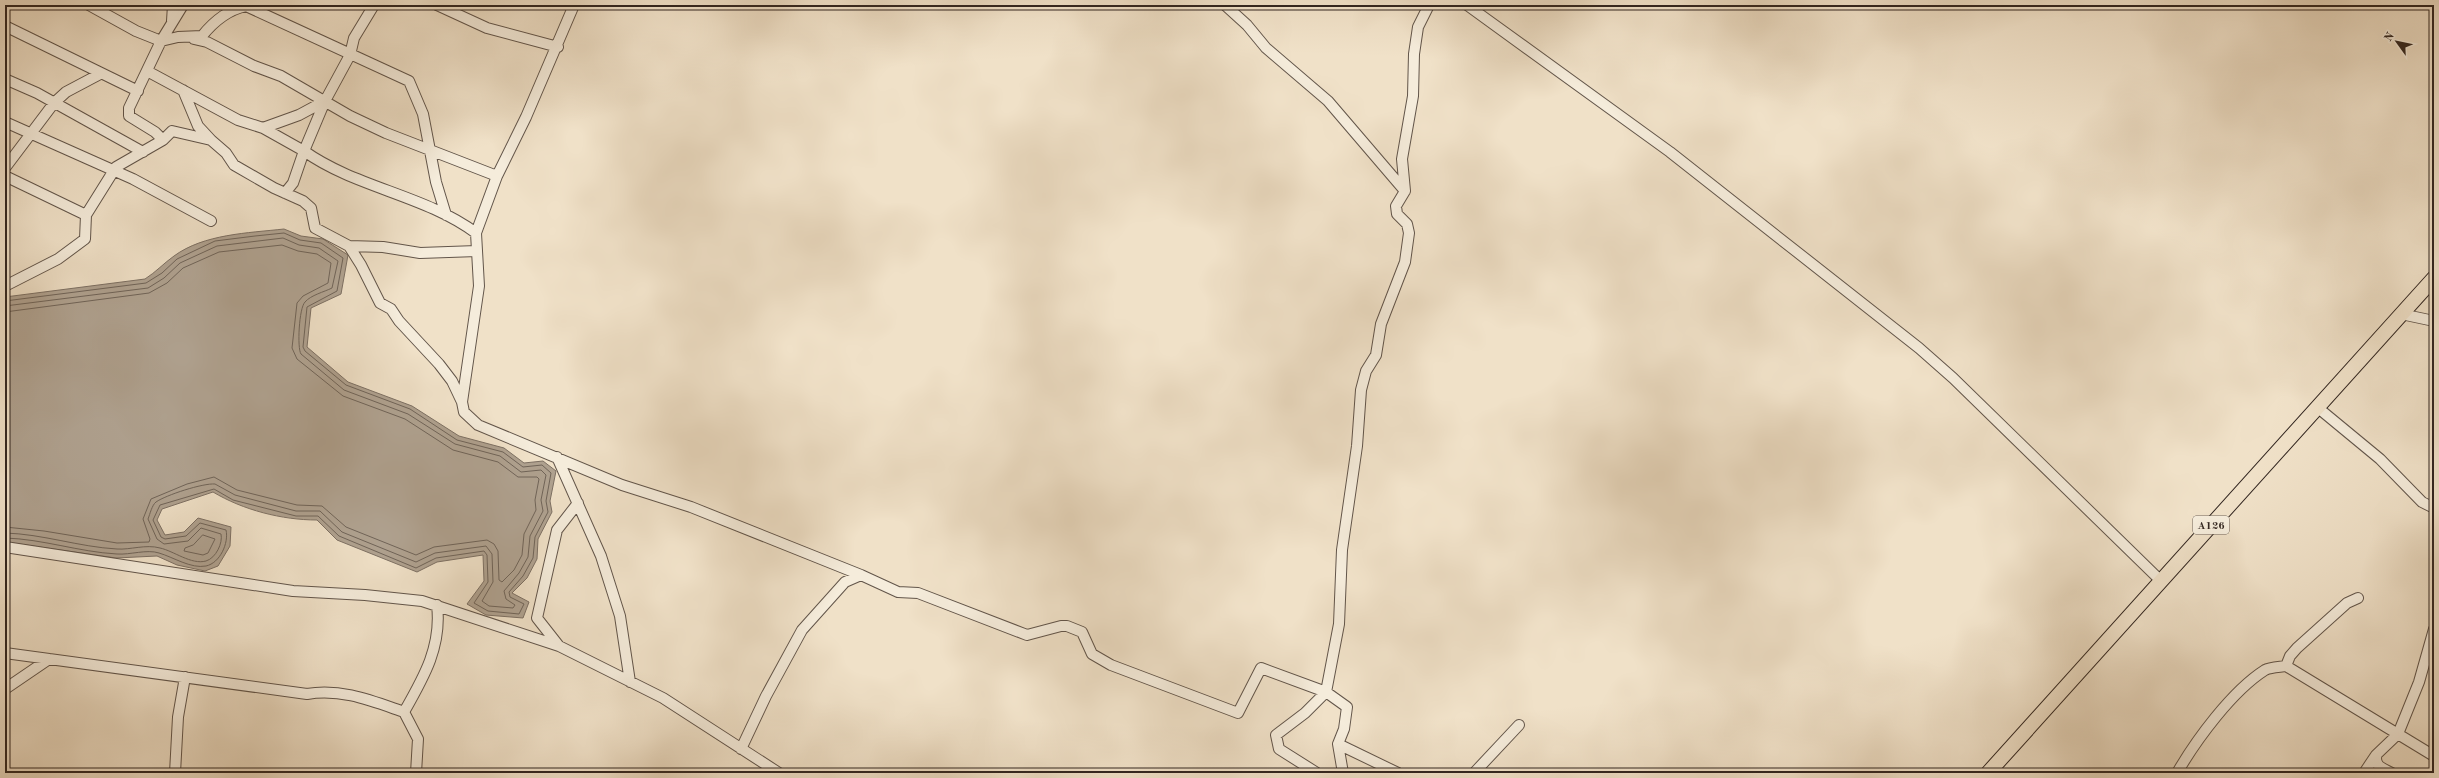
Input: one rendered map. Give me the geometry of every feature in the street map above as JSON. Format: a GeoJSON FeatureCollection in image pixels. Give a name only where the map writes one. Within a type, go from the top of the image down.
{"type":"FeatureCollection","features":[{"type":"Feature","properties":{"kind":"highway","name":"A126"},"geometry":{"type":"LineString","coordinates":[[1988,773],[2434,278]]}},
{"type":"Feature","properties":{"kind":"street"},"geometry":{"type":"LineString","coordinates":[[89,5],[136,31],[161,41],[171,38],[202,36],[216,20],[238,8],[245,6],[409,81],[423,114],[429,148],[446,215]]}},
{"type":"Feature","properties":{"kind":"street"},"geometry":{"type":"LineString","coordinates":[[163,140],[155,132],[129,116],[129,108],[171,23],[176,5]]}},
{"type":"Feature","properties":{"kind":"street"},"geometry":{"type":"LineString","coordinates":[[286,193],[293,184],[304,151],[325,101],[350,54],[354,38],[374,5]]}},
{"type":"Feature","properties":{"kind":"street"},"geometry":{"type":"LineString","coordinates":[[437,5],[487,28],[558,47]]}},
{"type":"Feature","properties":{"kind":"street"},"geometry":{"type":"LineString","coordinates":[[462,402],[478,286],[476,233],[497,176],[558,47],[574,5]]}},
{"type":"Feature","properties":{"kind":"street"},"geometry":{"type":"LineString","coordinates":[[1225,5],[1247,25],[1266,48],[1328,101],[1405,191]]}},
{"type":"Feature","properties":{"kind":"street"},"geometry":{"type":"LineString","coordinates":[[1317,773],[1279,749],[1276,735],[1306,714],[1326,692],[1339,624],[1342,550],[1357,446],[1362,390],[1366,371],[1376,355],[1381,324],[1405,262],[1409,234],[1406,224],[1396,210],[1405,191],[1402,159],[1413,96],[1414,54],[1418,27],[1428,5]]}},
{"type":"Feature","properties":{"kind":"street"},"geometry":{"type":"LineString","coordinates":[[1467,5],[1670,152],[1919,348],[1953,378],[2161,581]]}},
{"type":"Feature","properties":{"kind":"street"},"geometry":{"type":"LineString","coordinates":[[5,26],[100,74],[138,91]]}},
{"type":"Feature","properties":{"kind":"street"},"geometry":{"type":"LineString","coordinates":[[185,38],[206,42],[254,66],[281,76],[367,124],[497,176]]}},
{"type":"Feature","properties":{"kind":"street"},"geometry":{"type":"LineString","coordinates":[[148,71],[238,120],[263,128],[304,151],[324,165],[403,195],[462,222],[476,233]]}},
{"type":"Feature","properties":{"kind":"street"},"geometry":{"type":"LineString","coordinates":[[5,168],[54,103],[66,92],[100,74]]}},
{"type":"Feature","properties":{"kind":"street"},"geometry":{"type":"LineString","coordinates":[[5,79],[54,103],[143,152]]}},
{"type":"Feature","properties":{"kind":"street"},"geometry":{"type":"LineString","coordinates":[[183,90],[198,126],[226,153],[234,165],[303,201],[311,208],[315,228],[349,246],[383,247],[420,253],[477,251]]}},
{"type":"Feature","properties":{"kind":"street"},"geometry":{"type":"LineString","coordinates":[[263,128],[299,115],[325,101]]}},
{"type":"Feature","properties":{"kind":"street"},"geometry":{"type":"LineString","coordinates":[[5,122],[115,170],[211,221]]}},
{"type":"Feature","properties":{"kind":"street"},"geometry":{"type":"LineString","coordinates":[[5,286],[58,259],[85,239],[86,214],[115,170],[163,140],[172,131],[211,140]]}},
{"type":"Feature","properties":{"kind":"street"},"geometry":{"type":"LineString","coordinates":[[5,176],[86,214]]}},
{"type":"Feature","properties":{"kind":"street"},"geometry":{"type":"LineString","coordinates":[[349,246],[361,265],[380,303],[390,309],[398,321],[439,364],[452,381],[462,402],[464,412],[478,425],[622,484],[691,507],[861,575],[898,592],[918,593],[1027,634],[1067,626],[1082,632],[1092,654],[1111,664],[1238,714],[1261,668],[1326,692],[1347,707],[1344,729],[1338,744],[1343,773]]}},
{"type":"Feature","properties":{"kind":"street"},"geometry":{"type":"LineString","coordinates":[[2401,314],[2434,321]]}},
{"type":"Feature","properties":{"kind":"street"},"geometry":{"type":"LineString","coordinates":[[2317,408],[2380,459],[2422,502],[2434,508]]}},
{"type":"Feature","properties":{"kind":"street"},"geometry":{"type":"LineString","coordinates":[[557,457],[601,556],[620,616],[630,682]]}},
{"type":"Feature","properties":{"kind":"street"},"geometry":{"type":"LineString","coordinates":[[559,646],[537,618],[557,530],[578,503]]}},
{"type":"Feature","properties":{"kind":"street"},"geometry":{"type":"LineString","coordinates":[[5,547],[286,590],[365,595],[422,601],[559,646],[663,698],[779,773]]}},
{"type":"Feature","properties":{"kind":"street"},"geometry":{"type":"LineString","coordinates":[[741,749],[766,696],[802,630],[845,582],[861,575]]}},
{"type":"Feature","properties":{"kind":"street"},"geometry":{"type":"LineString","coordinates":[[2286,666],[2290,656],[2307,639],[2347,603],[2358,598]]}},
{"type":"Feature","properties":{"kind":"street"},"geometry":{"type":"LineString","coordinates":[[404,712],[422,679],[438,641],[439,621],[437,606]]}},
{"type":"Feature","properties":{"kind":"street"},"geometry":{"type":"LineString","coordinates":[[2364,773],[2376,755],[2398,734],[2419,682],[2434,629]]}},
{"type":"Feature","properties":{"kind":"street"},"geometry":{"type":"LineString","coordinates":[[5,653],[307,694],[325,691],[357,696],[404,712],[418,739],[416,773]]}},
{"type":"Feature","properties":{"kind":"street"},"geometry":{"type":"LineString","coordinates":[[5,690],[49,659]]}},
{"type":"Feature","properties":{"kind":"street"},"geometry":{"type":"LineString","coordinates":[[2177,773],[2194,744],[2238,694],[2266,670],[2286,666],[2434,756]]}},
{"type":"Feature","properties":{"kind":"street"},"geometry":{"type":"LineString","coordinates":[[175,773],[178,717],[185,677]]}},
{"type":"Feature","properties":{"kind":"street"},"geometry":{"type":"LineString","coordinates":[[1474,773],[1519,725]]}},
{"type":"Feature","properties":{"kind":"street"},"geometry":{"type":"LineString","coordinates":[[1338,744],[1398,773]]}},
{"type":"Feature","properties":{"kind":"street"},"geometry":{"type":"LineString","coordinates":[[2376,755],[2378,767],[2392,773]]}},
{"type":"Feature","properties":{"kind":"water"},"geometry":{"type":"Polygon","coordinates":[[[284,229],[301,236],[323,239],[348,255],[341,294],[311,308],[307,347],[348,382],[412,406],[459,436],[504,448],[524,463],[543,461],[556,471],[550,501],[552,512],[538,539],[537,559],[527,578],[512,593],[529,602],[523,618],[486,615],[467,604],[484,581],[483,555],[437,562],[417,572],[337,540],[317,520],[304,520],[263,513],[237,504],[213,492],[162,509],[157,520],[165,535],[184,532],[198,518],[231,527],[230,546],[218,566],[205,571],[177,565],[157,556],[116,558],[5,542],[5,297],[145,279],[174,256],[199,243],[227,236],[284,229]]]}}]}
